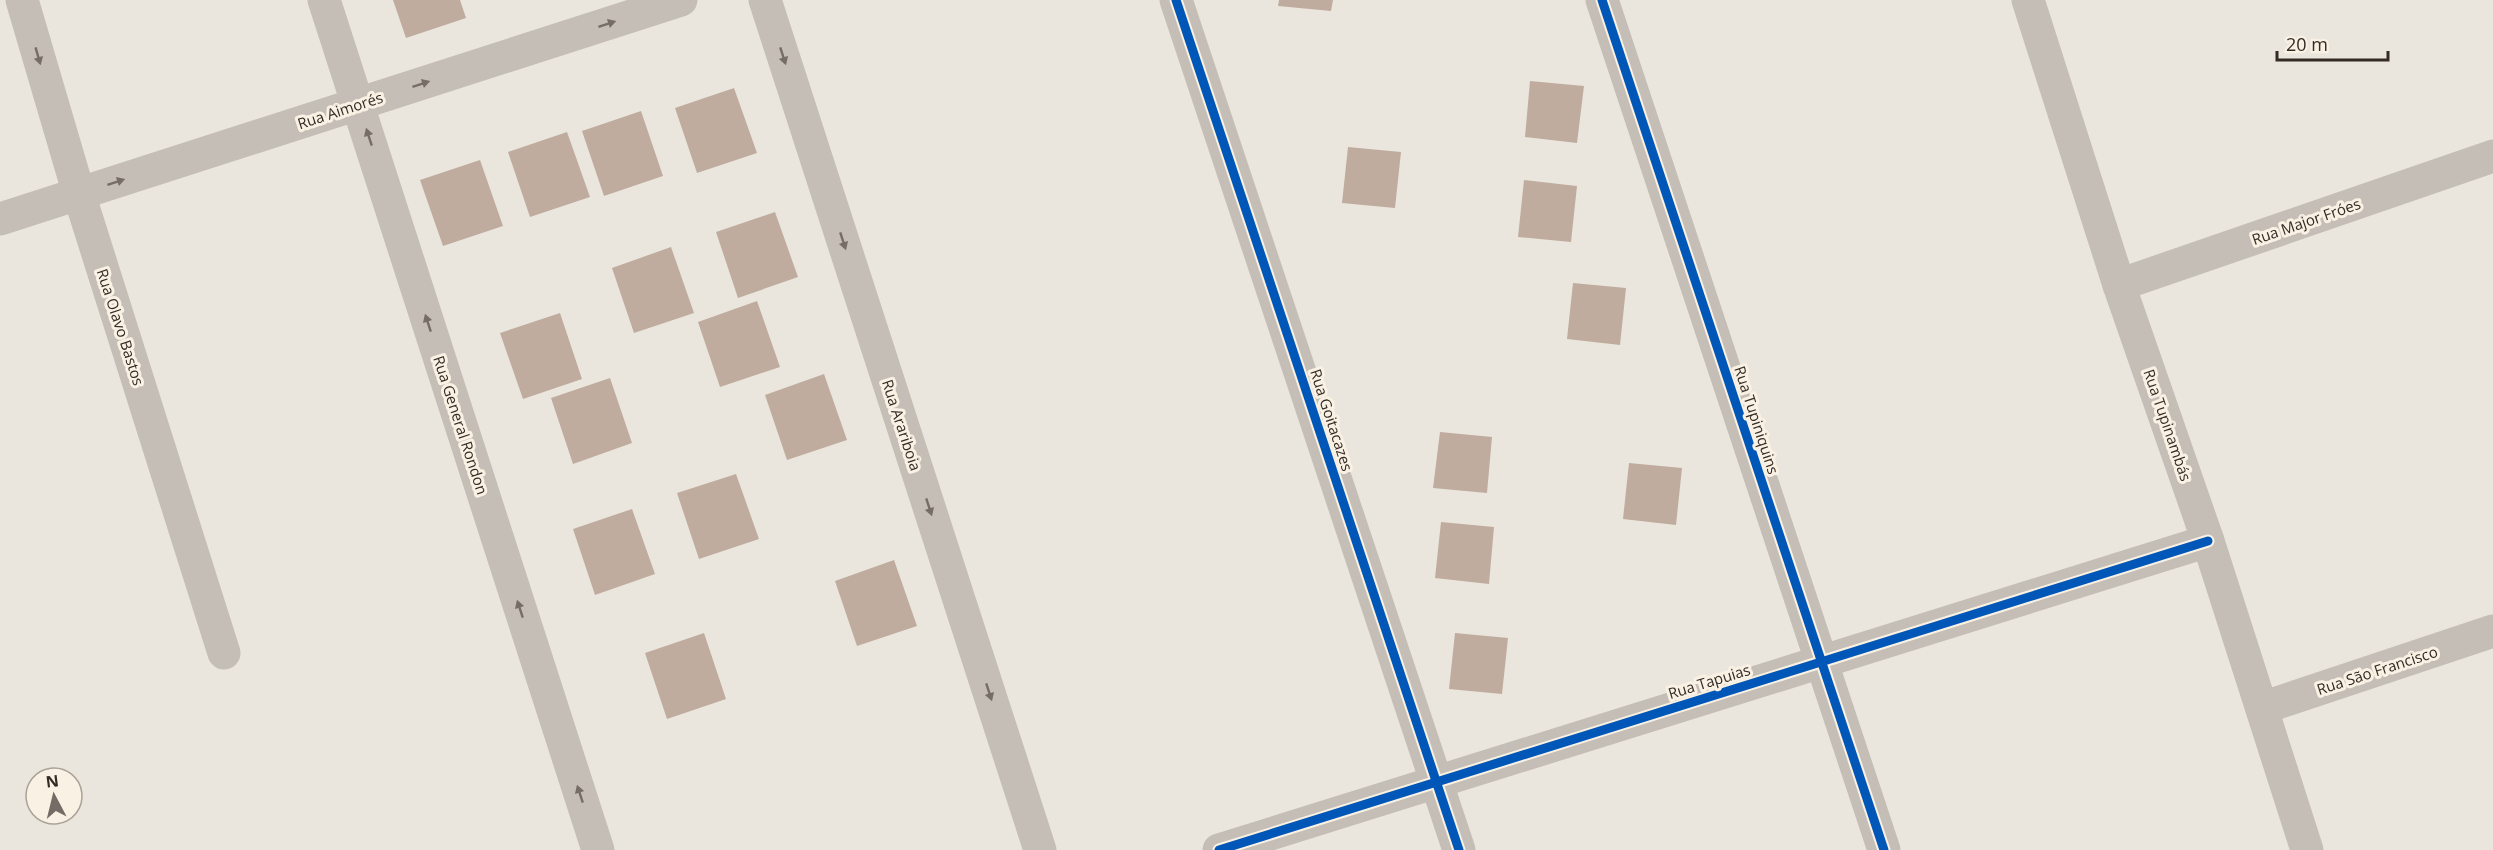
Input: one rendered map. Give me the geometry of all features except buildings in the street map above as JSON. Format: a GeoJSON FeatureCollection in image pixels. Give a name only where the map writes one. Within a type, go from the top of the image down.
{"type":"FeatureCollection","features":[{"type":"Feature","properties":{"kind":"street","name":"Rua Olavo Bastos"},"geometry":{"type":"LineString","coordinates":[[22,0],[79,194],[224,653]]}},
{"type":"Feature","properties":{"kind":"street","name":"Rua General Rondon"},"geometry":{"type":"LineString","coordinates":[[324,0],[598,850]]}},
{"type":"Feature","properties":{"kind":"street","name":"Rua Aimorés"},"geometry":{"type":"LineString","coordinates":[[0,219],[681,0]]}},
{"type":"Feature","properties":{"kind":"street","name":"Rua Arariboia"},"geometry":{"type":"LineString","coordinates":[[765,0],[1040,850]]}},
{"type":"Feature","properties":{"kind":"street","name":"Rua Goitacazes"},"geometry":{"type":"LineString","coordinates":[[1176,0],[1459,850]]}},
{"type":"Feature","properties":{"kind":"street","name":"Rua Tupiniquins"},"geometry":{"type":"LineString","coordinates":[[1602,0],[1884,850]]}},
{"type":"Feature","properties":{"kind":"street","name":"Rua Tupinambás"},"geometry":{"type":"LineString","coordinates":[[2028,0],[2119,285],[2208,541],[2307,850]]}},
{"type":"Feature","properties":{"kind":"street","name":"Rua Major Fróes"},"geometry":{"type":"LineString","coordinates":[[2119,285],[2493,156]]}},
{"type":"Feature","properties":{"kind":"street","name":"Rua Tapuias"},"geometry":{"type":"LineString","coordinates":[[1219,850],[2208,541]]}},
{"type":"Feature","properties":{"kind":"street","name":"Rua São Francisco"},"geometry":{"type":"LineString","coordinates":[[2262,708],[2493,631]]}},
{"type":"Feature","properties":{"kind":"cycle path"},"geometry":{"type":"LineString","coordinates":[[1176,0],[1459,850]]}},
{"type":"Feature","properties":{"kind":"cycle path"},"geometry":{"type":"LineString","coordinates":[[1602,0],[1884,850]]}},
{"type":"Feature","properties":{"kind":"cycle path"},"geometry":{"type":"LineString","coordinates":[[1219,850],[2208,541]]}}]}
